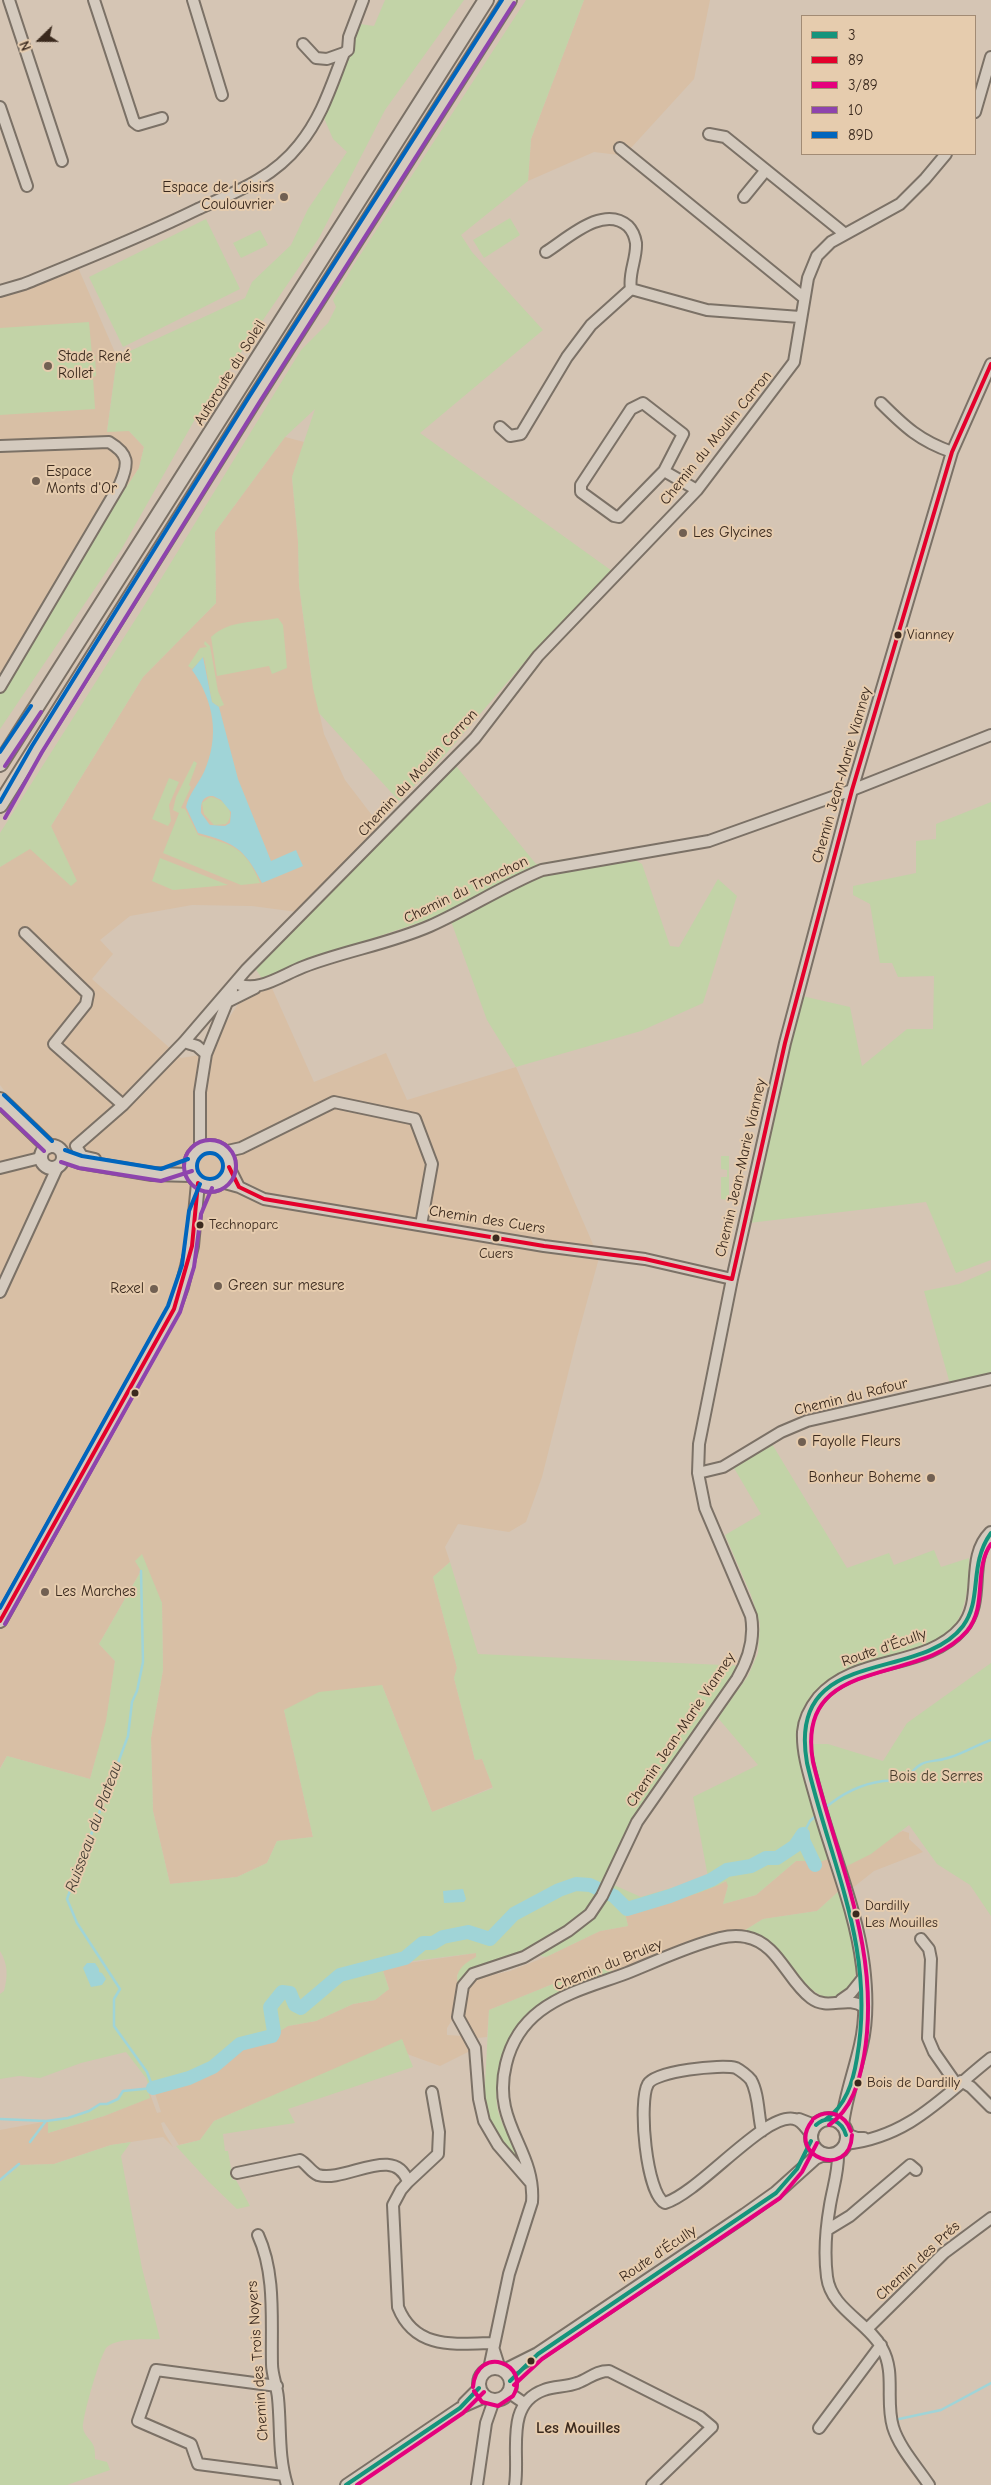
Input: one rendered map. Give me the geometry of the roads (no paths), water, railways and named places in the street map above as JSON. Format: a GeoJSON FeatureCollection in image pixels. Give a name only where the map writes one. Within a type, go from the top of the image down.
{"type":"FeatureCollection","features":[{"type":"Feature","properties":{"kind":"highway","name":"Autoroute du Soleil"},"geometry":{"type":"LineString","coordinates":[[0,763],[486,0]]}},
{"type":"Feature","properties":{"kind":"highway"},"geometry":{"type":"LineString","coordinates":[[0,805],[37,749],[254,400],[509,0]]}},
{"type":"Feature","properties":{"kind":"highway"},"geometry":{"type":"LineString","coordinates":[[0,815],[37,749]]}},
{"type":"Feature","properties":{"kind":"highway"},"geometry":{"type":"LineString","coordinates":[[0,1100],[44,1152]]}},
{"type":"Feature","properties":{"kind":"main road"},"geometry":{"type":"LineString","coordinates":[[0,1621],[166,1324],[188,1266],[195,1212],[196,1177],[193,1156],[205,1148],[227,1160],[221,1182],[196,1177],[162,1175],[80,1162],[60,1163],[46,1167],[44,1152],[58,1147],[60,1163]]}},
{"type":"Feature","properties":{"kind":"main road","name":"Route d'Écully"},"geometry":{"type":"LineString","coordinates":[[863,1978],[858,1942],[847,1897],[820,1812],[804,1746],[806,1721],[819,1699],[830,1687],[850,1675],[941,1645],[959,1631],[970,1618],[974,1606],[980,1551],[991,1533]]}},
{"type":"Feature","properties":{"kind":"main road"},"geometry":{"type":"LineString","coordinates":[[837,2144],[862,2042],[863,1978]]}},
{"type":"Feature","properties":{"kind":"main road"},"geometry":{"type":"LineString","coordinates":[[822,2121],[847,2097]]}},
{"type":"Feature","properties":{"kind":"main road"},"geometry":{"type":"LineString","coordinates":[[822,2121],[834,2120],[837,2144]]}},
{"type":"Feature","properties":{"kind":"main road","name":"Route d'Écully"},"geometry":{"type":"LineString","coordinates":[[793,2177],[806,2155],[811,2137],[822,2121]]}},
{"type":"Feature","properties":{"kind":"main road"},"geometry":{"type":"LineString","coordinates":[[811,2137],[816,2149],[837,2144]]}},
{"type":"Feature","properties":{"kind":"main road","name":"Route d'Écully"},"geometry":{"type":"LineString","coordinates":[[502,2376],[538,2354],[745,2215],[776,2193],[815,2158],[837,2144]]}},
{"type":"Feature","properties":{"kind":"main road"},"geometry":{"type":"LineString","coordinates":[[481,2375],[502,2376],[500,2399],[486,2395],[481,2375]]}},
{"type":"Feature","properties":{"kind":"street"},"geometry":{"type":"LineString","coordinates":[[9,0],[62,161]]}},
{"type":"Feature","properties":{"kind":"street"},"geometry":{"type":"LineString","coordinates":[[94,0],[134,122],[138,125],[162,118]]}},
{"type":"Feature","properties":{"kind":"street"},"geometry":{"type":"LineString","coordinates":[[193,0],[222,95]]}},
{"type":"Feature","properties":{"kind":"street"},"geometry":{"type":"LineString","coordinates":[[303,44],[316,58],[327,59],[344,53],[348,50],[349,38],[363,0]]}},
{"type":"Feature","properties":{"kind":"street"},"geometry":{"type":"LineString","coordinates":[[0,291],[24,284],[141,236],[247,188],[271,173],[299,145],[318,118],[327,100],[344,53]]}},
{"type":"Feature","properties":{"kind":"street"},"geometry":{"type":"LineString","coordinates":[[976,109],[991,57]]}},
{"type":"Feature","properties":{"kind":"street"},"geometry":{"type":"LineString","coordinates":[[0,108],[27,186]]}},
{"type":"Feature","properties":{"kind":"street"},"geometry":{"type":"LineString","coordinates":[[709,134],[725,137],[845,234]]}},
{"type":"Feature","properties":{"kind":"street"},"geometry":{"type":"LineString","coordinates":[[620,148],[803,297]]}},
{"type":"Feature","properties":{"kind":"street","name":"Chemin du Moulin Carron"},"geometry":{"type":"LineString","coordinates":[[115,1168],[105,1160],[82,1156],[76,1149],[77,1144],[123,1105],[184,1042],[236,983],[475,738],[538,656],[697,490],[791,368],[797,351],[803,297],[817,256],[832,242],[900,204],[926,179],[945,155]]}},
{"type":"Feature","properties":{"kind":"street"},"geometry":{"type":"LineString","coordinates":[[744,197],[766,170]]}},
{"type":"Feature","properties":{"kind":"street"},"geometry":{"type":"LineString","coordinates":[[546,252],[596,221],[607,217],[621,220],[632,230],[636,243],[629,278],[631,289]]}},
{"type":"Feature","properties":{"kind":"street"},"geometry":{"type":"LineString","coordinates":[[631,289],[707,310],[800,318]]}},
{"type":"Feature","properties":{"kind":"street"},"geometry":{"type":"LineString","coordinates":[[500,427],[510,436],[521,434],[567,357],[591,325],[631,289]]}},
{"type":"Feature","properties":{"kind":"street","name":"Chemin Jean-Marie Vianney"},"geometry":{"type":"LineString","coordinates":[[530,2182],[498,2145],[484,2121],[478,2089],[475,2048],[458,2017],[462,1990],[467,1979],[473,1974],[520,1959],[568,1931],[590,1914],[602,1896],[637,1822],[741,1672],[752,1643],[753,1629],[749,1609],[705,1508],[698,1473],[699,1444],[732,1279],[785,1043],[852,790],[952,452],[991,364]]}},
{"type":"Feature","properties":{"kind":"street"},"geometry":{"type":"LineString","coordinates":[[643,403],[683,434],[664,471],[619,517],[614,516],[581,492],[580,485],[631,409],[643,403]]}},
{"type":"Feature","properties":{"kind":"street"},"geometry":{"type":"LineString","coordinates":[[881,403],[910,431],[928,444],[952,452]]}},
{"type":"Feature","properties":{"kind":"street"},"geometry":{"type":"LineString","coordinates":[[0,446],[109,442],[120,448],[126,457],[125,472],[120,484],[0,688]]}},
{"type":"Feature","properties":{"kind":"street"},"geometry":{"type":"LineString","coordinates":[[664,471],[697,490]]}},
{"type":"Feature","properties":{"kind":"street","name":"Chemin du Tronchon"},"geometry":{"type":"LineString","coordinates":[[236,983],[246,987],[266,983],[304,966],[390,941],[431,926],[519,879],[542,870],[709,841],[852,790],[991,735]]}},
{"type":"Feature","properties":{"kind":"street"},"geometry":{"type":"LineString","coordinates":[[25,933],[88,994],[86,1004],[54,1044],[123,1105]]}},
{"type":"Feature","properties":{"kind":"street"},"geometry":{"type":"LineString","coordinates":[[205,1148],[200,1092],[206,1054],[236,983]]}},
{"type":"Feature","properties":{"kind":"street"},"geometry":{"type":"LineString","coordinates":[[227,1002],[266,983]]}},
{"type":"Feature","properties":{"kind":"street"},"geometry":{"type":"LineString","coordinates":[[184,1042],[197,1046],[206,1054]]}},
{"type":"Feature","properties":{"kind":"street"},"geometry":{"type":"LineString","coordinates":[[239,1187],[227,1160],[241,1148],[334,1102],[416,1119],[432,1164],[421,1226]]}},
{"type":"Feature","properties":{"kind":"street"},"geometry":{"type":"LineString","coordinates":[[0,1168],[44,1152]]}},
{"type":"Feature","properties":{"kind":"street"},"geometry":{"type":"LineString","coordinates":[[0,1292],[60,1163]]}},
{"type":"Feature","properties":{"kind":"street","name":"Chemin des Cuers"},"geometry":{"type":"LineString","coordinates":[[221,1182],[239,1187],[264,1199],[544,1246],[645,1259],[732,1279]]}},
{"type":"Feature","properties":{"kind":"street","name":"Chemin du Rafour"},"geometry":{"type":"LineString","coordinates":[[698,1473],[723,1467],[781,1432],[806,1421],[991,1379]]}},
{"type":"Feature","properties":{"kind":"street","name":"Chemin du Bruley"},"geometry":{"type":"LineString","coordinates":[[502,2376],[494,2344],[512,2260],[530,2211],[532,2191],[527,2166],[509,2126],[501,2087],[506,2062],[516,2038],[528,2021],[561,1998],[709,1942],[735,1936],[749,1937],[767,1948],[810,1998],[819,2003],[853,2001],[864,2007]]}},
{"type":"Feature","properties":{"kind":"street"},"geometry":{"type":"LineString","coordinates":[[921,1939],[929,1949],[932,1959],[928,2038],[934,2052],[959,2083],[971,2087],[991,2107]]}},
{"type":"Feature","properties":{"kind":"street"},"geometry":{"type":"LineString","coordinates":[[836,2003],[852,1993],[863,1978]]}},
{"type":"Feature","properties":{"kind":"street"},"geometry":{"type":"LineString","coordinates":[[929,2485],[893,2428],[890,2408],[890,2370],[881,2345],[867,2329],[840,2305],[829,2287],[826,2265],[827,2230],[835,2180],[834,2167],[837,2144],[857,2138],[882,2136],[920,2118],[959,2083],[991,2058]]}},
{"type":"Feature","properties":{"kind":"street"},"geometry":{"type":"LineString","coordinates":[[762,2131],[750,2079],[738,2069],[710,2068],[653,2078],[647,2084],[644,2114],[652,2185],[660,2200],[665,2203],[686,2192],[772,2124],[793,2118],[812,2124],[822,2121]]}},
{"type":"Feature","properties":{"kind":"street"},"geometry":{"type":"LineString","coordinates":[[432,2092],[439,2132],[438,2154],[408,2182],[393,2205],[398,2307],[403,2320],[415,2332],[432,2341],[494,2344]]}},
{"type":"Feature","properties":{"kind":"street"},"geometry":{"type":"LineString","coordinates":[[793,2118],[800,2122],[811,2137]]}},
{"type":"Feature","properties":{"kind":"street"},"geometry":{"type":"LineString","coordinates":[[237,2172],[300,2160],[312,2171],[326,2176],[388,2164],[398,2166],[405,2172],[408,2182]]}},
{"type":"Feature","properties":{"kind":"street"},"geometry":{"type":"LineString","coordinates":[[827,2230],[850,2216],[910,2165],[916,2170]]}},
{"type":"Feature","properties":{"kind":"street","name":"Chemin des Prés"},"geometry":{"type":"LineString","coordinates":[[867,2329],[944,2253],[991,2218]]}},
{"type":"Feature","properties":{"kind":"street","name":"Chemin des Trois Noyers"},"geometry":{"type":"LineString","coordinates":[[258,2235],[265,2252],[272,2307],[272,2366],[277,2386],[279,2447],[286,2480]]}},
{"type":"Feature","properties":{"kind":"street"},"geometry":{"type":"LineString","coordinates":[[819,2428],[881,2345]]}},
{"type":"Feature","properties":{"kind":"street"},"geometry":{"type":"LineString","coordinates":[[277,2386],[156,2370],[138,2421],[190,2444],[198,2464],[286,2480]]}},
{"type":"Feature","properties":{"kind":"street"},"geometry":{"type":"LineString","coordinates":[[515,2485],[517,2418],[524,2403],[544,2390],[578,2383],[593,2374],[609,2371],[717,2426],[652,2485]]}},
{"type":"Feature","properties":{"kind":"street"},"geometry":{"type":"LineString","coordinates":[[502,2376],[524,2403]]}},
{"type":"Feature","properties":{"kind":"street"},"geometry":{"type":"LineString","coordinates":[[346,2485],[460,2408],[486,2395],[486,2423],[477,2485]]}},
{"type":"Feature","properties":{"kind":"water"},"geometry":{"type":"Polygon","coordinates":[[[203,657],[212,702],[219,707],[238,779],[271,861],[296,850],[303,866],[262,883],[244,854],[230,844],[198,833],[186,807],[191,793],[204,772],[209,759],[213,732],[210,706],[192,670],[203,657]],[[209,796],[203,801],[201,813],[210,825],[225,826],[230,823],[231,812],[221,800],[209,796]]]}},
{"type":"Feature","properties":{"kind":"water"},"geometry":{"type":"Polygon","coordinates":[[[463,1889],[466,1899],[464,1902],[444,1903],[443,1891],[463,1889]]]}},
{"type":"Feature","properties":{"kind":"water"},"geometry":{"type":"Polygon","coordinates":[[[87,1963],[95,1963],[99,1972],[102,1973],[106,1979],[102,1985],[91,1987],[83,1968],[87,1963]]]}},
{"type":"Feature","properties":{"kind":"waterway","name":"Ruisseau du Plateau"},"geometry":{"type":"LineString","coordinates":[[0,2119],[46,2121],[68,2118],[89,2111],[100,2104],[107,2104],[118,2099],[123,2091],[153,2088],[147,2072],[114,2026],[114,1999],[120,1989],[77,1923],[67,1899],[128,1736],[132,1702],[137,1691],[143,1662],[141,1571]]}},
{"type":"Feature","properties":{"kind":"waterway"},"geometry":{"type":"LineString","coordinates":[[824,1809],[844,1794],[859,1787],[875,1782],[906,1779],[912,1771],[922,1764],[956,1755],[991,1740]]}},
{"type":"Feature","properties":{"kind":"waterway"},"geometry":{"type":"LineString","coordinates":[[803,1834],[810,1821],[818,1814]]}},
{"type":"Feature","properties":{"kind":"waterway"},"geometry":{"type":"LineString","coordinates":[[803,1834],[803,1840],[815,1865]]}},
{"type":"Feature","properties":{"kind":"waterway"},"geometry":{"type":"LineString","coordinates":[[153,2088],[189,2078],[213,2067],[240,2044],[272,2036],[274,2032],[270,2007],[282,1992],[290,1993],[295,2005],[301,2008],[340,1975],[405,1958],[423,1943],[433,1943],[443,1937],[468,1932],[490,1939],[514,1914],[559,1890],[576,1884],[590,1885],[614,1896],[627,1909],[670,1896],[711,1880],[727,1870],[751,1866],[766,1858],[777,1858],[795,1846],[803,1834]]}},
{"type":"Feature","properties":{"kind":"waterway"},"geometry":{"type":"LineString","coordinates":[[30,2142],[46,2121]]}},
{"type":"Feature","properties":{"kind":"waterway"},"geometry":{"type":"LineString","coordinates":[[0,2180],[19,2164]]}},
{"type":"Feature","properties":{"kind":"waterway"},"geometry":{"type":"LineString","coordinates":[[899,2419],[941,2410],[991,2383]]}},
{"type":"Feature","properties":{"kind":"place","name":"Espace de Loisirs Coulouvrier"},"geometry":{"type":"Point","coordinates":[284,197]}},
{"type":"Feature","properties":{"kind":"place","name":"Stade René Rollet"},"geometry":{"type":"Point","coordinates":[48,366]}},
{"type":"Feature","properties":{"kind":"place","name":"Espace Monts d'Or"},"geometry":{"type":"Point","coordinates":[36,481]}},
{"type":"Feature","properties":{"kind":"place","name":"Les Glycines"},"geometry":{"type":"Point","coordinates":[683,533]}},
{"type":"Feature","properties":{"kind":"place","name":"Vianney"},"geometry":{"type":"Point","coordinates":[898,635]}},
{"type":"Feature","properties":{"kind":"place","name":"Technoparc"},"geometry":{"type":"Point","coordinates":[200,1225]}},
{"type":"Feature","properties":{"kind":"place","name":"Cuers"},"geometry":{"type":"Point","coordinates":[496,1238]}},
{"type":"Feature","properties":{"kind":"place","name":"Green sur mesure"},"geometry":{"type":"Point","coordinates":[218,1286]}},
{"type":"Feature","properties":{"kind":"place","name":"Rexel"},"geometry":{"type":"Point","coordinates":[154,1289]}},
{"type":"Feature","properties":{"kind":"place","name":"Fayolle Fleurs"},"geometry":{"type":"Point","coordinates":[802,1442]}},
{"type":"Feature","properties":{"kind":"place","name":"Bonheur Boheme"},"geometry":{"type":"Point","coordinates":[931,1478]}},
{"type":"Feature","properties":{"kind":"place","name":"Les Marches"},"geometry":{"type":"Point","coordinates":[45,1592]}},
{"type":"Feature","properties":{"kind":"place","name":"Dardilly Les Mouilles"},"geometry":{"type":"Point","coordinates":[856,1914]}},
{"type":"Feature","properties":{"kind":"place","name":"Bois de Dardilly"},"geometry":{"type":"Point","coordinates":[858,2083]}},
{"type":"Feature","properties":{"kind":"district","name":"Les Mouilles"},"geometry":{"type":"Point","coordinates":[578,2428]}},
{"type":"Feature","properties":{"kind":"park label","name":"Bois de Serres"},"geometry":{"type":"Point","coordinates":[936,1777]}}]}
